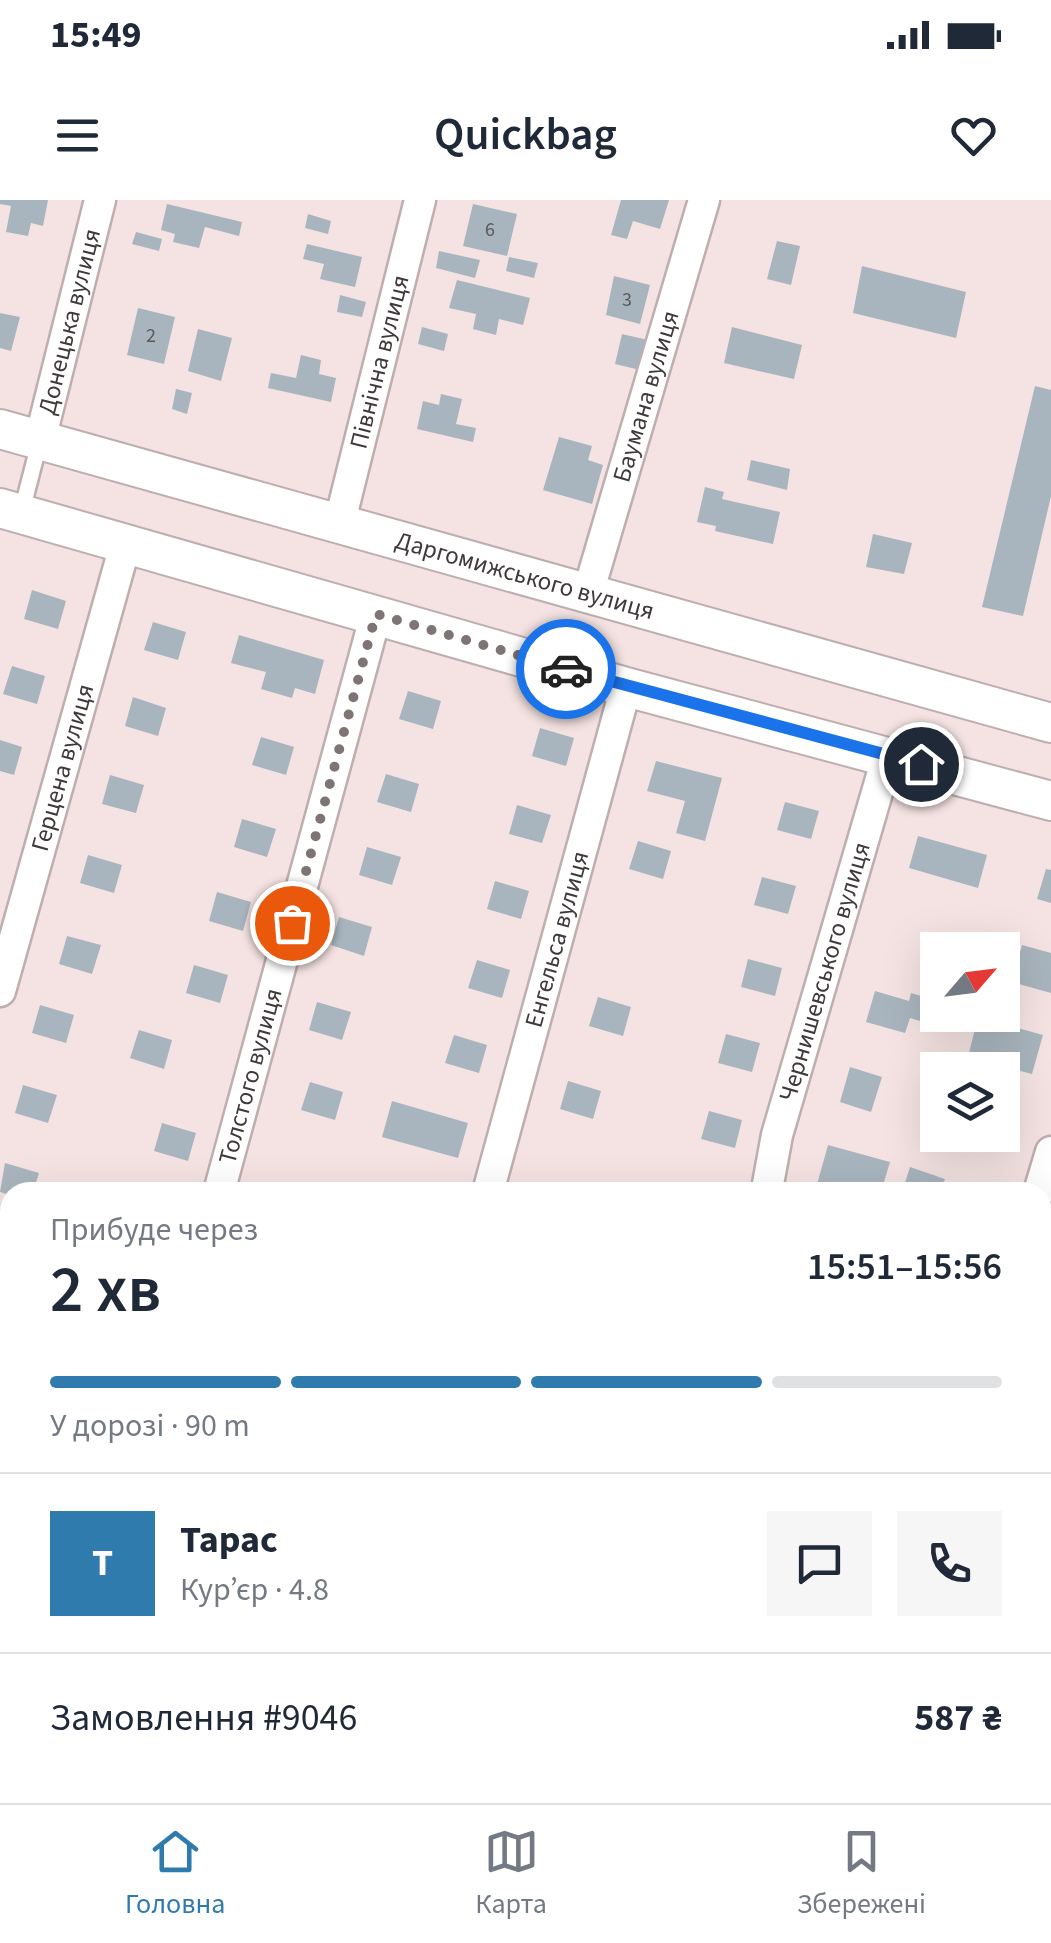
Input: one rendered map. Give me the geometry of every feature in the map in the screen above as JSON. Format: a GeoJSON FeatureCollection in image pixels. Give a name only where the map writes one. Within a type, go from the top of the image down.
{"type":"FeatureCollection","features":[{"type":"Feature","properties":{"kind":"street","name":"Донецька вулиця"},"geometry":{"type":"LineString","coordinates":[[40,440],[100,200]]}},
{"type":"Feature","properties":{"kind":"street","name":"Північна вулиця"},"geometry":{"type":"LineString","coordinates":[[340,526],[420,200]]}},
{"type":"Feature","properties":{"kind":"street","name":"Баумана вулиця"},"geometry":{"type":"LineString","coordinates":[[588,594],[704,200]]}},
{"type":"Feature","properties":{"kind":"street","name":"Даргомижського вулиця"},"geometry":{"type":"LineString","coordinates":[[0,429],[1051,722]]}},
{"type":"Feature","properties":{"kind":"street"},"geometry":{"type":"LineString","coordinates":[[11,511],[626,687],[1051,800]]}},
{"type":"Feature","properties":{"kind":"street","name":"Герцена вулиця"},"geometry":{"type":"LineString","coordinates":[[0,992],[126,542]]}},
{"type":"Feature","properties":{"kind":"street","name":"Толстого вулиця"},"geometry":{"type":"LineString","coordinates":[[222,1182],[376,614]]}},
{"type":"Feature","properties":{"kind":"street","name":"Енгельса вулиця"},"geometry":{"type":"LineString","coordinates":[[491,1182],[626,687]]}},
{"type":"Feature","properties":{"kind":"street","name":"Чернишевського вулиця"},"geometry":{"type":"LineString","coordinates":[[768,1182],[777,1135],[888,754]]}},
{"type":"Feature","properties":{"kind":"street"},"geometry":{"type":"LineString","coordinates":[[1042,1182],[1051,1152]]}},
{"type":"Feature","properties":{"kind":"lane"},"geometry":{"type":"LineString","coordinates":[[11,511],[40,440]]}},
{"type":"Feature","properties":{"kind":"building"},"geometry":{"type":"Polygon","coordinates":[[[0,200],[48,200],[43,226],[31,223],[28,236],[6,232],[11,206],[0,204],[0,200]]]}},
{"type":"Feature","properties":{"kind":"building"},"geometry":{"type":"Polygon","coordinates":[[[621,200],[669,200],[660,229],[633,221],[627,239],[611,235],[621,200]]]}},
{"type":"Feature","properties":{"kind":"building"},"geometry":{"type":"Polygon","coordinates":[[[167,204],[242,222],[239,236],[205,227],[199,248],[173,242],[175,234],[161,230],[167,204]]]}},
{"type":"Feature","properties":{"kind":"building"},"geometry":{"type":"Polygon","coordinates":[[[473,204],[517,214],[507,256],[463,246],[473,204]]]}},
{"type":"Feature","properties":{"kind":"building"},"geometry":{"type":"Polygon","coordinates":[[[308,214],[331,221],[328,234],[305,228],[308,214]]]}},
{"type":"Feature","properties":{"kind":"building"},"geometry":{"type":"Polygon","coordinates":[[[136,232],[162,239],[159,251],[132,244],[136,232]]]}},
{"type":"Feature","properties":{"kind":"building"},"geometry":{"type":"Polygon","coordinates":[[[777,241],[800,246],[791,285],[767,279],[777,241]]]}},
{"type":"Feature","properties":{"kind":"building"},"geometry":{"type":"Polygon","coordinates":[[[307,244],[362,257],[355,287],[320,279],[324,264],[303,259],[307,244]]]}},
{"type":"Feature","properties":{"kind":"building"},"geometry":{"type":"Polygon","coordinates":[[[439,251],[480,260],[475,278],[436,268],[439,251]]]}},
{"type":"Feature","properties":{"kind":"building"},"geometry":{"type":"Polygon","coordinates":[[[509,257],[538,263],[534,278],[506,271],[509,257]]]}},
{"type":"Feature","properties":{"kind":"building"},"geometry":{"type":"Polygon","coordinates":[[[862,266],[966,292],[956,338],[853,313],[862,266]]]}},
{"type":"Feature","properties":{"kind":"building"},"geometry":{"type":"Polygon","coordinates":[[[614,276],[650,285],[640,324],[606,315],[614,276]]]}},
{"type":"Feature","properties":{"kind":"building"},"geometry":{"type":"Polygon","coordinates":[[[457,280],[530,298],[523,325],[499,319],[496,335],[473,329],[476,314],[449,308],[457,280]]]}},
{"type":"Feature","properties":{"kind":"building"},"geometry":{"type":"Polygon","coordinates":[[[340,295],[366,302],[362,317],[337,312],[340,295]]]}},
{"type":"Feature","properties":{"kind":"building"},"geometry":{"type":"Polygon","coordinates":[[[138,308],[175,317],[164,364],[127,355],[138,308]]]}},
{"type":"Feature","properties":{"kind":"building"},"geometry":{"type":"Polygon","coordinates":[[[0,313],[20,317],[11,351],[0,348],[0,313]]]}},
{"type":"Feature","properties":{"kind":"building"},"geometry":{"type":"Polygon","coordinates":[[[422,327],[448,334],[444,351],[418,344],[422,327]]]}},
{"type":"Feature","properties":{"kind":"building"},"geometry":{"type":"Polygon","coordinates":[[[732,327],[802,345],[794,379],[724,363],[732,327]]]}},
{"type":"Feature","properties":{"kind":"building"},"geometry":{"type":"Polygon","coordinates":[[[198,329],[232,338],[221,381],[188,371],[198,329]]]}},
{"type":"Feature","properties":{"kind":"building"},"geometry":{"type":"Polygon","coordinates":[[[622,334],[648,340],[640,370],[615,364],[622,334]]]}},
{"type":"Feature","properties":{"kind":"building"},"geometry":{"type":"Polygon","coordinates":[[[301,355],[321,360],[319,374],[336,378],[331,402],[268,388],[271,373],[296,378],[301,355]]]}},
{"type":"Feature","properties":{"kind":"building"},"geometry":{"type":"Polygon","coordinates":[[[1035,386],[1051,390],[1051,496],[1023,616],[982,607],[1035,386]]]}},
{"type":"Feature","properties":{"kind":"building"},"geometry":{"type":"Polygon","coordinates":[[[176,389],[192,393],[187,414],[172,409],[176,389]]]}},
{"type":"Feature","properties":{"kind":"building"},"geometry":{"type":"Polygon","coordinates":[[[441,394],[462,399],[456,424],[476,428],[473,442],[417,429],[423,401],[439,405],[441,394]]]}},
{"type":"Feature","properties":{"kind":"building"},"geometry":{"type":"Polygon","coordinates":[[[559,437],[592,446],[588,460],[603,465],[592,504],[543,490],[559,437]]]}},
{"type":"Feature","properties":{"kind":"building"},"geometry":{"type":"Polygon","coordinates":[[[751,460],[790,469],[787,490],[747,480],[751,460]]]}},
{"type":"Feature","properties":{"kind":"building"},"geometry":{"type":"Polygon","coordinates":[[[705,487],[724,492],[722,499],[780,512],[773,544],[715,531],[716,526],[697,522],[705,487]]]}},
{"type":"Feature","properties":{"kind":"building"},"geometry":{"type":"Polygon","coordinates":[[[873,534],[912,543],[904,574],[866,567],[873,534]]]}},
{"type":"Feature","properties":{"kind":"building"},"geometry":{"type":"Polygon","coordinates":[[[32,590],[66,601],[58,629],[24,619],[32,590]]]}},
{"type":"Feature","properties":{"kind":"building"},"geometry":{"type":"Polygon","coordinates":[[[153,622],[186,632],[178,660],[144,650],[153,622]]]}},
{"type":"Feature","properties":{"kind":"building"},"geometry":{"type":"Polygon","coordinates":[[[239,635],[324,660],[315,694],[295,688],[292,698],[261,689],[266,672],[231,663],[239,635]]]}},
{"type":"Feature","properties":{"kind":"building"},"geometry":{"type":"Polygon","coordinates":[[[12,666],[45,676],[37,704],[3,694],[12,666]]]}},
{"type":"Feature","properties":{"kind":"building"},"geometry":{"type":"Polygon","coordinates":[[[408,691],[441,701],[433,729],[399,719],[408,691]]]}},
{"type":"Feature","properties":{"kind":"building"},"geometry":{"type":"Polygon","coordinates":[[[133,697],[166,708],[158,736],[125,726],[133,697]]]}},
{"type":"Feature","properties":{"kind":"building"},"geometry":{"type":"Polygon","coordinates":[[[540,728],[574,738],[566,766],[532,756],[540,728]]]}},
{"type":"Feature","properties":{"kind":"building"},"geometry":{"type":"Polygon","coordinates":[[[261,737],[294,747],[286,775],[252,765],[261,737]]]}},
{"type":"Feature","properties":{"kind":"building"},"geometry":{"type":"Polygon","coordinates":[[[0,740],[22,747],[14,775],[0,771],[0,740]]]}},
{"type":"Feature","properties":{"kind":"building"},"geometry":{"type":"Polygon","coordinates":[[[656,761],[722,778],[705,841],[676,833],[685,801],[647,791],[656,761]]]}},
{"type":"Feature","properties":{"kind":"building"},"geometry":{"type":"Polygon","coordinates":[[[386,774],[419,784],[411,812],[377,802],[386,774]]]}},
{"type":"Feature","properties":{"kind":"building"},"geometry":{"type":"Polygon","coordinates":[[[110,775],[144,785],[136,813],[102,804],[110,775]]]}},
{"type":"Feature","properties":{"kind":"building"},"geometry":{"type":"Polygon","coordinates":[[[785,802],[819,811],[811,839],[777,830],[785,802]]]}},
{"type":"Feature","properties":{"kind":"building"},"geometry":{"type":"Polygon","coordinates":[[[517,805],[551,815],[542,843],[509,834],[517,805]]]}},
{"type":"Feature","properties":{"kind":"building"},"geometry":{"type":"Polygon","coordinates":[[[242,819],[276,829],[267,857],[234,847],[242,819]]]}},
{"type":"Feature","properties":{"kind":"building"},"geometry":{"type":"Polygon","coordinates":[[[918,836],[987,855],[978,888],[909,868],[918,836]]]}},
{"type":"Feature","properties":{"kind":"building"},"geometry":{"type":"Polygon","coordinates":[[[638,841],[671,851],[663,879],[629,869],[638,841]]]}},
{"type":"Feature","properties":{"kind":"building"},"geometry":{"type":"Polygon","coordinates":[[[367,847],[401,857],[392,885],[359,875],[367,847]]]}},
{"type":"Feature","properties":{"kind":"building"},"geometry":{"type":"Polygon","coordinates":[[[88,855],[122,865],[114,893],[80,883],[88,855]]]}},
{"type":"Feature","properties":{"kind":"building"},"geometry":{"type":"Polygon","coordinates":[[[1046,869],[1051,870],[1051,903],[1037,899],[1046,869]]]}},
{"type":"Feature","properties":{"kind":"building"},"geometry":{"type":"Polygon","coordinates":[[[762,877],[796,886],[788,914],[754,905],[762,877]]]}},
{"type":"Feature","properties":{"kind":"building"},"geometry":{"type":"Polygon","coordinates":[[[495,881],[529,891],[521,919],[487,909],[495,881]]]}},
{"type":"Feature","properties":{"kind":"building"},"geometry":{"type":"Polygon","coordinates":[[[217,892],[251,902],[243,931],[209,921],[217,892]]]}},
{"type":"Feature","properties":{"kind":"building"},"geometry":{"type":"Polygon","coordinates":[[[339,917],[372,927],[364,956],[331,945],[339,917]]]}},
{"type":"Feature","properties":{"kind":"building"},"geometry":{"type":"Polygon","coordinates":[[[67,936],[101,945],[92,974],[59,964],[67,936]]]}},
{"type":"Feature","properties":{"kind":"building"},"geometry":{"type":"Polygon","coordinates":[[[1022,945],[1051,953],[1051,993],[1020,984],[1022,945]]]}},
{"type":"Feature","properties":{"kind":"building"},"geometry":{"type":"Polygon","coordinates":[[[748,959],[782,968],[775,996],[741,987],[748,959]]]}},
{"type":"Feature","properties":{"kind":"building"},"geometry":{"type":"Polygon","coordinates":[[[477,960],[510,970],[502,998],[468,988],[477,960]]]}},
{"type":"Feature","properties":{"kind":"building"},"geometry":{"type":"Polygon","coordinates":[[[194,965],[228,975],[220,1003],[186,993],[194,965]]]}},
{"type":"Feature","properties":{"kind":"building"},"geometry":{"type":"Polygon","coordinates":[[[875,991],[909,1001],[911,993],[920,996],[920,1021],[910,1018],[905,1033],[866,1022],[875,991]]]}},
{"type":"Feature","properties":{"kind":"building"},"geometry":{"type":"Polygon","coordinates":[[[598,997],[631,1007],[623,1036],[589,1026],[598,997]]]}},
{"type":"Feature","properties":{"kind":"building"},"geometry":{"type":"Polygon","coordinates":[[[317,1002],[351,1012],[342,1040],[309,1030],[317,1002]]]}},
{"type":"Feature","properties":{"kind":"building"},"geometry":{"type":"Polygon","coordinates":[[[40,1005],[74,1015],[66,1043],[32,1033],[40,1005]]]}},
{"type":"Feature","properties":{"kind":"building"},"geometry":{"type":"Polygon","coordinates":[[[1020,1029],[1043,1035],[1032,1074],[1020,1071],[1020,1052],[969,1052],[974,1032],[1020,1032],[1020,1029]]]}},
{"type":"Feature","properties":{"kind":"building"},"geometry":{"type":"Polygon","coordinates":[[[139,1030],[172,1040],[164,1069],[130,1058],[139,1030]]]}},
{"type":"Feature","properties":{"kind":"building"},"geometry":{"type":"Polygon","coordinates":[[[726,1034],[760,1043],[752,1072],[718,1063],[726,1034]]]}},
{"type":"Feature","properties":{"kind":"building"},"geometry":{"type":"Polygon","coordinates":[[[454,1035],[487,1045],[479,1073],[445,1063],[454,1035]]]}},
{"type":"Feature","properties":{"kind":"building"},"geometry":{"type":"Polygon","coordinates":[[[850,1067],[882,1077],[871,1112],[840,1102],[850,1067]]]}},
{"type":"Feature","properties":{"kind":"building"},"geometry":{"type":"Polygon","coordinates":[[[568,1081],[601,1091],[593,1119],[560,1109],[568,1081]]]}},
{"type":"Feature","properties":{"kind":"building"},"geometry":{"type":"Polygon","coordinates":[[[310,1082],[343,1092],[335,1120],[301,1110],[310,1082]]]}},
{"type":"Feature","properties":{"kind":"building"},"geometry":{"type":"Polygon","coordinates":[[[23,1085],[57,1095],[48,1123],[15,1113],[23,1085]]]}},
{"type":"Feature","properties":{"kind":"building"},"geometry":{"type":"Polygon","coordinates":[[[392,1101],[468,1123],[458,1158],[382,1137],[392,1101]]]}},
{"type":"Feature","properties":{"kind":"building"},"geometry":{"type":"Polygon","coordinates":[[[709,1111],[742,1120],[735,1148],[701,1139],[709,1111]]]}},
{"type":"Feature","properties":{"kind":"building"},"geometry":{"type":"Polygon","coordinates":[[[162,1123],[196,1133],[188,1161],[154,1151],[162,1123]]]}},
{"type":"Feature","properties":{"kind":"building"},"geometry":{"type":"Polygon","coordinates":[[[828,1145],[890,1162],[884,1182],[818,1182],[828,1145]]]}},
{"type":"Feature","properties":{"kind":"building"},"geometry":{"type":"Polygon","coordinates":[[[5,1163],[39,1173],[36,1182],[2,1182],[5,1163]]]}},
{"type":"Feature","properties":{"kind":"building"},"geometry":{"type":"Polygon","coordinates":[[[910,1167],[945,1179],[944,1182],[905,1182],[910,1167]]]}},
{"type":"Feature","properties":{"kind":"way so far"},"geometry":{"type":"LineString","coordinates":[[292,923],[376,614],[566,669]]}},
{"type":"Feature","properties":{"kind":"route"},"geometry":{"type":"LineString","coordinates":[[566,669],[921,764]]}}]}
